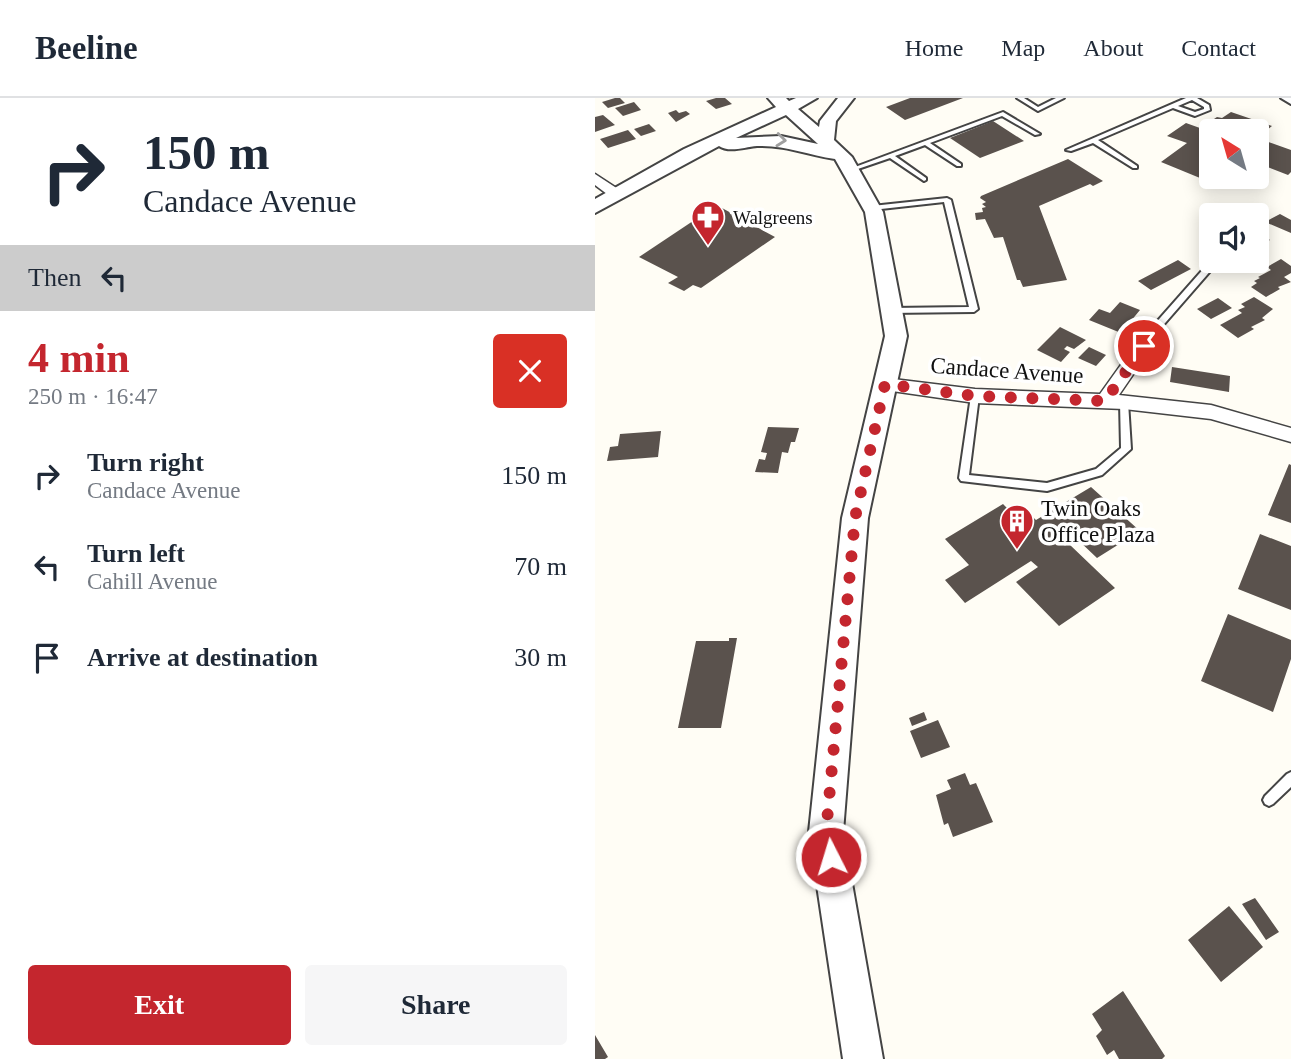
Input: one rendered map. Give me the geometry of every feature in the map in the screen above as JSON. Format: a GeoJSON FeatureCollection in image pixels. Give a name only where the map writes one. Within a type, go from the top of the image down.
{"type":"FeatureCollection","features":[{"type":"Feature","properties":{"kind":"street"},"geometry":{"type":"LineString","coordinates":[[595,207],[782,102],[809,98]]}},
{"type":"Feature","properties":{"kind":"street"},"geometry":{"type":"LineString","coordinates":[[846,98],[828,121],[840,156],[871,208],[895,336],[855,518],[826,832],[863,1059]]}},
{"type":"Feature","properties":{"kind":"street"},"geometry":{"type":"LineString","coordinates":[[782,102],[840,156]]}},
{"type":"Feature","properties":{"kind":"street"},"geometry":{"type":"LineString","coordinates":[[690,153],[767,139],[796,142],[840,156]]}},
{"type":"Feature","properties":{"kind":"street"},"geometry":{"type":"LineString","coordinates":[[595,178],[616,194]]}},
{"type":"Feature","properties":{"kind":"street"},"geometry":{"type":"LineString","coordinates":[[1115,402],[1156,328]]}},
{"type":"Feature","properties":{"kind":"street","name":"Candace Avenue"},"geometry":{"type":"LineString","coordinates":[[885,384],[975,396],[1115,402],[1211,412],[1291,435]]}},
{"type":"Feature","properties":{"kind":"lane"},"geometry":{"type":"LineString","coordinates":[[1020,98],[1038,108],[1061,98]]}},
{"type":"Feature","properties":{"kind":"lane"},"geometry":{"type":"LineString","coordinates":[[1069,150],[1093,140],[1173,106],[1192,98],[1207,106],[1207,110],[1195,114],[1173,106]]}},
{"type":"Feature","properties":{"kind":"lane"},"geometry":{"type":"LineString","coordinates":[[840,156],[890,155],[1003,114],[1037,134]]}},
{"type":"Feature","properties":{"kind":"lane"},"geometry":{"type":"LineString","coordinates":[[1093,140],[1135,167]]}},
{"type":"Feature","properties":{"kind":"lane"},"geometry":{"type":"LineString","coordinates":[[925,142],[959,165]]}},
{"type":"Feature","properties":{"kind":"lane"},"geometry":{"type":"LineString","coordinates":[[890,155],[923,179]]}},
{"type":"Feature","properties":{"kind":"lane"},"geometry":{"type":"LineString","coordinates":[[871,208],[947,200],[974,309],[891,311]]}},
{"type":"Feature","properties":{"kind":"lane"},"geometry":{"type":"LineString","coordinates":[[1156,328],[1205,273]]}},
{"type":"Feature","properties":{"kind":"lane"},"geometry":{"type":"LineString","coordinates":[[975,396],[964,478],[1047,487],[1099,472],[1126,449],[1115,402]]}},
{"type":"Feature","properties":{"kind":"lane"},"geometry":{"type":"LineString","coordinates":[[1269,800],[1291,778]]}},
{"type":"Feature","properties":{"kind":"building"},"geometry":{"type":"Polygon","coordinates":[[[620,98],[625,103],[608,108],[602,102],[620,98]]]}},
{"type":"Feature","properties":{"kind":"building"},"geometry":{"type":"Polygon","coordinates":[[[725,98],[732,104],[716,109],[706,101],[725,98]]]}},
{"type":"Feature","properties":{"kind":"building"},"geometry":{"type":"Polygon","coordinates":[[[910,98],[963,98],[905,120],[886,107],[910,98]]]}},
{"type":"Feature","properties":{"kind":"building"},"geometry":{"type":"Polygon","coordinates":[[[634,102],[641,110],[623,116],[615,108],[634,102]]]}},
{"type":"Feature","properties":{"kind":"building"},"geometry":{"type":"Polygon","coordinates":[[[676,110],[690,114],[676,122],[668,113],[676,110]]]}},
{"type":"Feature","properties":{"kind":"building"},"geometry":{"type":"Polygon","coordinates":[[[1231,112],[1252,119],[1214,119],[1222,118],[1231,112]]]}},
{"type":"Feature","properties":{"kind":"building"},"geometry":{"type":"Polygon","coordinates":[[[603,115],[615,125],[595,132],[595,117],[603,115]]]}},
{"type":"Feature","properties":{"kind":"building"},"geometry":{"type":"Polygon","coordinates":[[[993,121],[1024,141],[980,158],[950,138],[993,121]]]}},
{"type":"Feature","properties":{"kind":"building"},"geometry":{"type":"Polygon","coordinates":[[[1186,123],[1199,128],[1199,178],[1161,162],[1187,143],[1167,136],[1186,123]]]}},
{"type":"Feature","properties":{"kind":"building"},"geometry":{"type":"Polygon","coordinates":[[[649,124],[656,131],[641,136],[634,129],[649,124]]]}},
{"type":"Feature","properties":{"kind":"building"},"geometry":{"type":"Polygon","coordinates":[[[628,130],[636,139],[608,148],[600,139],[628,130]]]}},
{"type":"Feature","properties":{"kind":"building"},"geometry":{"type":"Polygon","coordinates":[[[1269,142],[1291,150],[1291,172],[1288,175],[1269,168],[1269,142]]]}},
{"type":"Feature","properties":{"kind":"building"},"geometry":{"type":"Polygon","coordinates":[[[1068,159],[1103,181],[1039,206],[1067,280],[1023,287],[1020,280],[1017,280],[1003,237],[994,238],[985,219],[976,220],[975,213],[983,212],[982,208],[986,207],[982,204],[986,202],[980,198],[1068,159]]]}},
{"type":"Feature","properties":{"kind":"building","name":"Walgreens"},"geometry":{"type":"Polygon","coordinates":[[[722,208],[775,237],[701,288],[693,285],[684,291],[668,283],[678,277],[639,257],[705,213],[703,212],[722,208]]]}},
{"type":"Feature","properties":{"kind":"building"},"geometry":{"type":"Polygon","coordinates":[[[1280,214],[1291,220],[1291,233],[1269,224],[1269,220],[1280,214]]]}},
{"type":"Feature","properties":{"kind":"building"},"geometry":{"type":"Polygon","coordinates":[[[1281,259],[1291,266],[1291,273],[1284,277],[1291,282],[1278,287],[1280,289],[1266,297],[1251,287],[1257,283],[1254,281],[1260,278],[1258,277],[1269,273],[1269,266],[1281,259]]]}},
{"type":"Feature","properties":{"kind":"building"},"geometry":{"type":"Polygon","coordinates":[[[1178,260],[1191,269],[1151,290],[1138,281],[1178,260]]]}},
{"type":"Feature","properties":{"kind":"building"},"geometry":{"type":"Polygon","coordinates":[[[1254,297],[1273,309],[1262,318],[1265,320],[1238,338],[1220,325],[1242,313],[1238,310],[1245,307],[1241,304],[1254,297]]]}},
{"type":"Feature","properties":{"kind":"building"},"geometry":{"type":"Polygon","coordinates":[[[1218,298],[1232,308],[1211,319],[1197,309],[1218,298]]]}},
{"type":"Feature","properties":{"kind":"building"},"geometry":{"type":"Polygon","coordinates":[[[1120,302],[1140,310],[1121,333],[1089,320],[1099,309],[1110,313],[1120,302]]]}},
{"type":"Feature","properties":{"kind":"building"},"geometry":{"type":"Polygon","coordinates":[[[1060,327],[1086,340],[1074,349],[1067,346],[1064,349],[1070,352],[1061,362],[1037,350],[1060,327]]]}},
{"type":"Feature","properties":{"kind":"building"},"geometry":{"type":"Polygon","coordinates":[[[1089,347],[1106,355],[1096,366],[1078,358],[1089,347]]]}},
{"type":"Feature","properties":{"kind":"building"},"geometry":{"type":"Polygon","coordinates":[[[1172,367],[1230,376],[1229,392],[1170,382],[1172,367]]]}},
{"type":"Feature","properties":{"kind":"building"},"geometry":{"type":"Polygon","coordinates":[[[768,427],[799,428],[788,453],[782,452],[778,473],[755,472],[759,459],[765,460],[767,453],[761,452],[768,427]]]}},
{"type":"Feature","properties":{"kind":"building"},"geometry":{"type":"Polygon","coordinates":[[[661,431],[658,457],[607,461],[610,447],[618,446],[620,434],[661,431]]]}},
{"type":"Feature","properties":{"kind":"building"},"geometry":{"type":"Polygon","coordinates":[[[1289,464],[1291,465],[1291,523],[1268,515],[1289,464]]]}},
{"type":"Feature","properties":{"kind":"building","name":"Twin Oaks Office Plaza"},"geometry":{"type":"Polygon","coordinates":[[[1091,487],[1140,531],[1097,558],[1077,539],[1069,544],[1115,588],[1059,626],[1016,582],[1038,567],[1031,561],[965,603],[945,580],[969,565],[945,539],[1003,504],[1013,514],[1023,508],[1036,520],[1091,487]]]}},
{"type":"Feature","properties":{"kind":"building"},"geometry":{"type":"Polygon","coordinates":[[[1260,534],[1291,546],[1291,610],[1238,589],[1260,534]]]}},
{"type":"Feature","properties":{"kind":"building"},"geometry":{"type":"Polygon","coordinates":[[[1228,614],[1291,640],[1291,659],[1273,712],[1201,681],[1228,614]]]}},
{"type":"Feature","properties":{"kind":"building"},"geometry":{"type":"Polygon","coordinates":[[[729,638],[737,638],[721,728],[678,728],[696,641],[729,641],[729,638]]]}},
{"type":"Feature","properties":{"kind":"building"},"geometry":{"type":"Polygon","coordinates":[[[924,712],[927,720],[912,726],[909,718],[924,712]]]}},
{"type":"Feature","properties":{"kind":"building"},"geometry":{"type":"Polygon","coordinates":[[[938,720],[950,747],[921,758],[910,731],[938,720]]]}},
{"type":"Feature","properties":{"kind":"building"},"geometry":{"type":"Polygon","coordinates":[[[965,773],[970,785],[976,783],[993,822],[953,837],[948,823],[944,825],[936,795],[951,789],[947,780],[965,773]]]}},
{"type":"Feature","properties":{"kind":"building"},"geometry":{"type":"Polygon","coordinates":[[[1255,898],[1279,932],[1266,940],[1242,904],[1255,898]]]}},
{"type":"Feature","properties":{"kind":"building"},"geometry":{"type":"Polygon","coordinates":[[[1229,906],[1263,947],[1221,982],[1188,940],[1229,906]]]}},
{"type":"Feature","properties":{"kind":"building"},"geometry":{"type":"Polygon","coordinates":[[[1123,991],[1165,1056],[1162,1059],[1119,1059],[1114,1050],[1107,1055],[1096,1036],[1102,1030],[1092,1014],[1123,991]]]}},
{"type":"Feature","properties":{"kind":"building"},"geometry":{"type":"Polygon","coordinates":[[[595,1035],[608,1057],[605,1059],[595,1059],[595,1035]]]}},
{"type":"Feature","properties":{"kind":"place","name":"Walgreens"},"geometry":{"type":"Point","coordinates":[708,247]}},
{"type":"Feature","properties":{"kind":"place","name":"Twin Oaks Office Plaza"},"geometry":{"type":"Point","coordinates":[1017,551]}},
{"type":"Feature","properties":{"kind":"route"},"geometry":{"type":"LineString","coordinates":[[831,857],[826,832],[855,518],[885,384],[975,396],[1105,401],[1144,346]]}}]}
